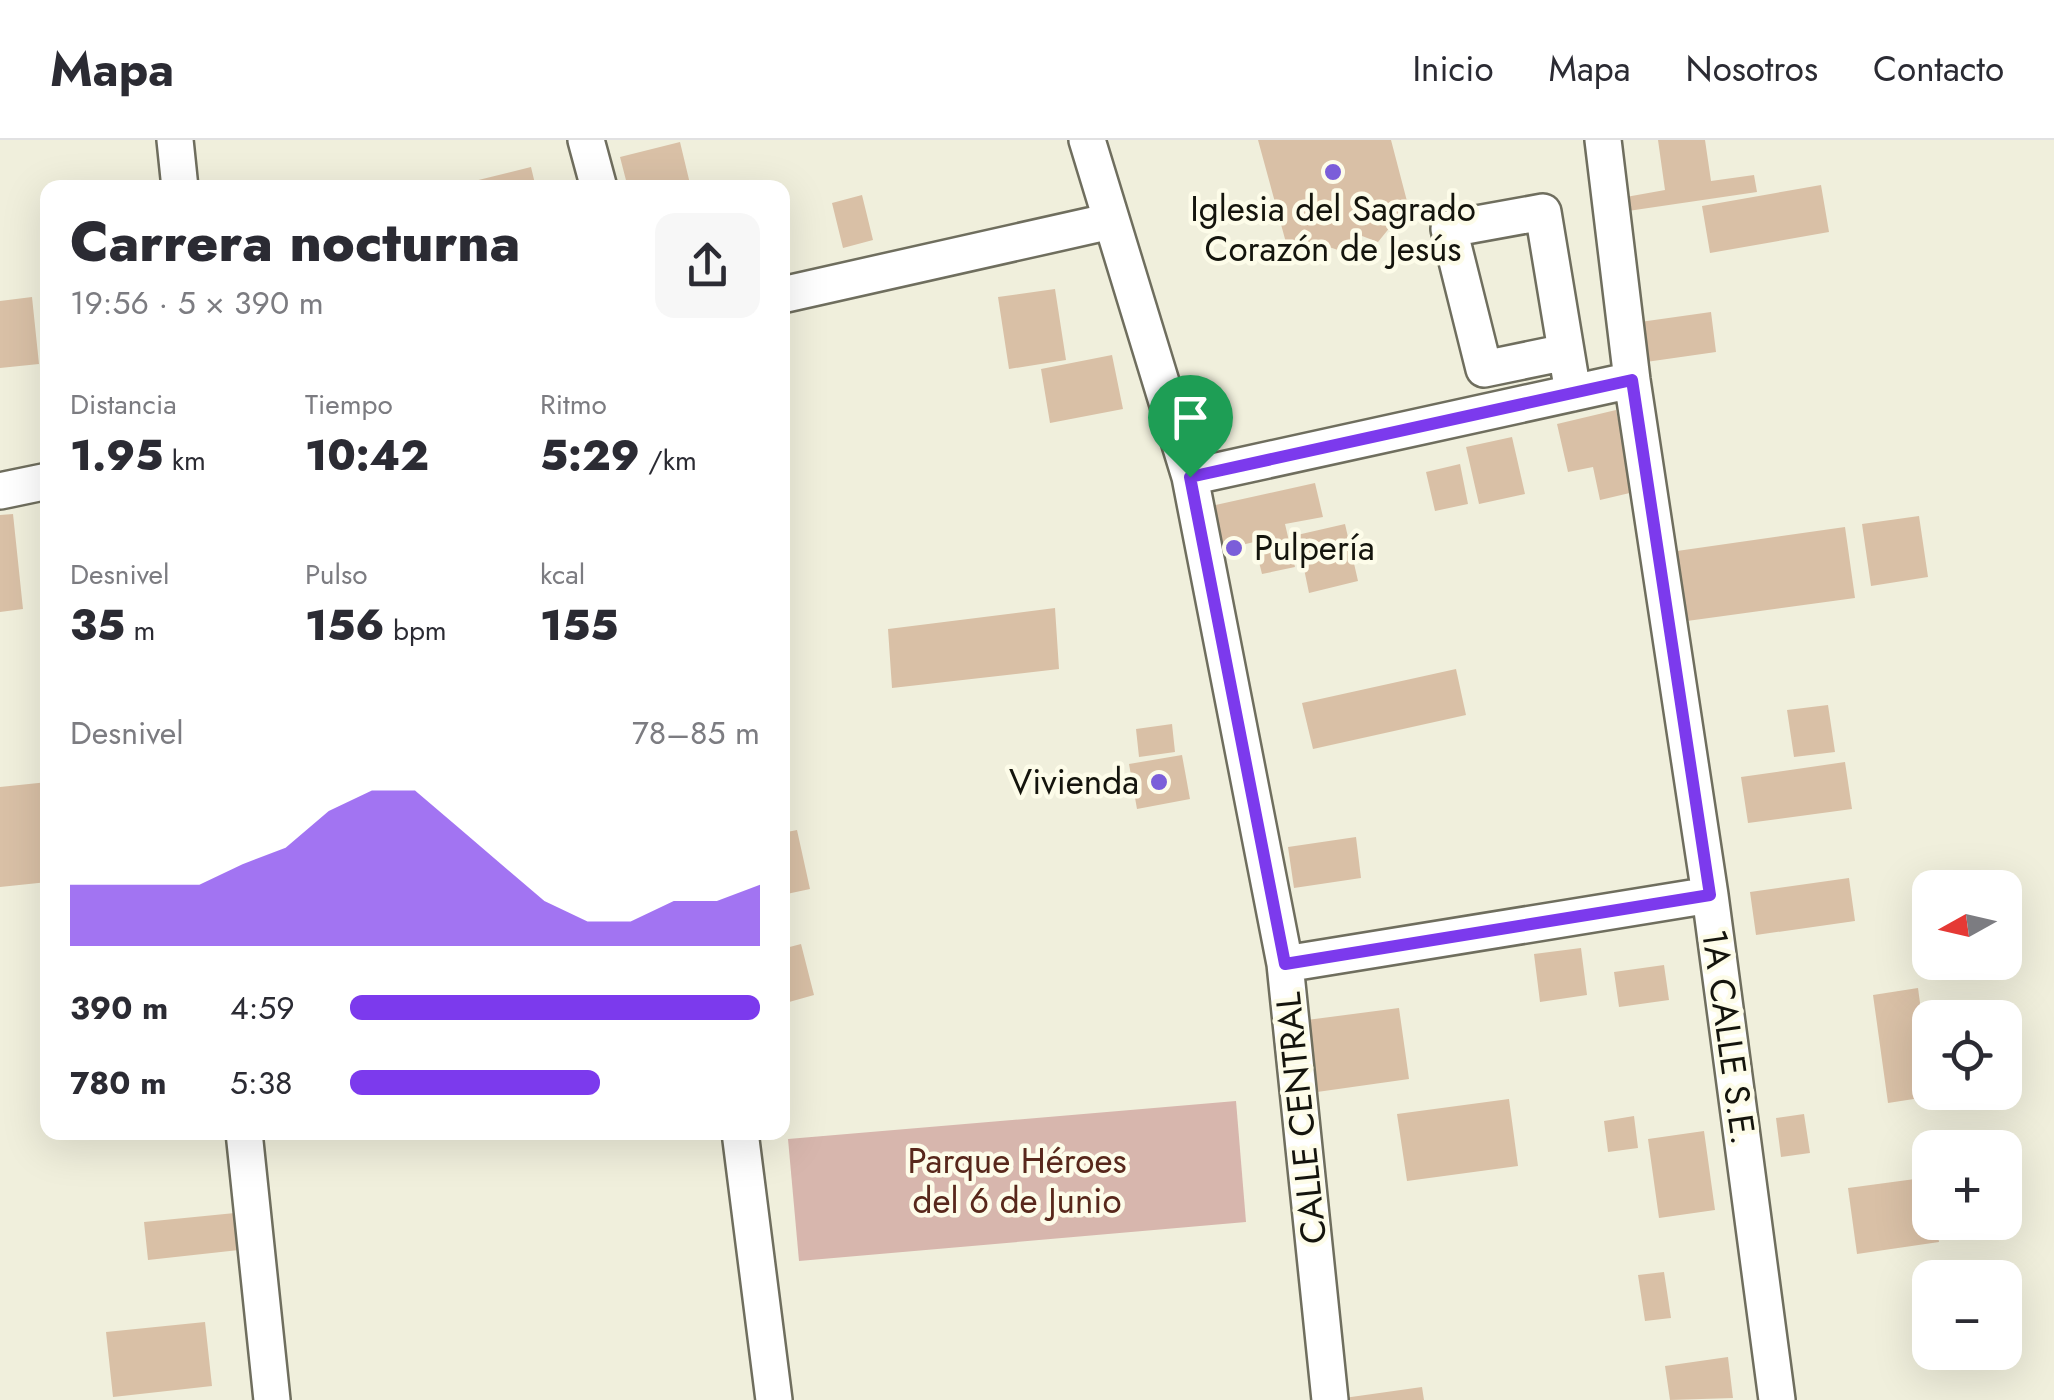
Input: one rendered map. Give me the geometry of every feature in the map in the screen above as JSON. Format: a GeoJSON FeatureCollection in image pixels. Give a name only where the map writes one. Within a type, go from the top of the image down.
{"type":"FeatureCollection","features":[{"type":"Feature","properties":{"kind":"street"},"geometry":{"type":"LineString","coordinates":[[175,140],[179,180]]}},
{"type":"Feature","properties":{"kind":"street"},"geometry":{"type":"LineString","coordinates":[[586,140],[597,180]]}},
{"type":"Feature","properties":{"kind":"street","name":"CALLE CENTRAL"},"geometry":{"type":"LineString","coordinates":[[1086,140],[1190,477],[1285,964],[1330,1400]]}},
{"type":"Feature","properties":{"kind":"street","name":"1A CALLE S.E."},"geometry":{"type":"LineString","coordinates":[[1603,140],[1632,380],[1710,895],[1777,1400]]}},
{"type":"Feature","properties":{"kind":"street"},"geometry":{"type":"LineString","coordinates":[[1566,352],[1484,369],[1449,229],[1542,212],[1566,352],[1573,393]]}},
{"type":"Feature","properties":{"kind":"street"},"geometry":{"type":"LineString","coordinates":[[790,293],[1111,221]]}},
{"type":"Feature","properties":{"kind":"street"},"geometry":{"type":"LineString","coordinates":[[1190,477],[1632,380]]}},
{"type":"Feature","properties":{"kind":"street"},"geometry":{"type":"LineString","coordinates":[[0,491],[40,482]]}},
{"type":"Feature","properties":{"kind":"street"},"geometry":{"type":"LineString","coordinates":[[1285,964],[1710,895]]}},
{"type":"Feature","properties":{"kind":"street"},"geometry":{"type":"LineString","coordinates":[[245,1140],[272,1400]]}},
{"type":"Feature","properties":{"kind":"street"},"geometry":{"type":"LineString","coordinates":[[741,1140],[774,1400]]}},
{"type":"Feature","properties":{"kind":"green space","name":"Parque Héroes del 6 de Junio"},"geometry":{"type":"Polygon","coordinates":[[[1236,1101],[1246,1222],[799,1261],[790,1139],[1236,1101]]]}},
{"type":"Feature","properties":{"kind":"building","name":"Iglesia del Sagrado Corazón de Jesús"},"geometry":{"type":"Polygon","coordinates":[[[1258,140],[1391,140],[1408,205],[1378,242],[1354,233],[1347,253],[1317,243],[1288,250],[1258,140]]]}},
{"type":"Feature","properties":{"kind":"building"},"geometry":{"type":"Polygon","coordinates":[[[1658,140],[1705,140],[1711,181],[1754,175],[1757,192],[1628,211],[1626,197],[1665,190],[1658,140]]]}},
{"type":"Feature","properties":{"kind":"building"},"geometry":{"type":"Polygon","coordinates":[[[680,142],[689,180],[626,180],[620,157],[680,142]]]}},
{"type":"Feature","properties":{"kind":"building"},"geometry":{"type":"Polygon","coordinates":[[[531,167],[534,180],[478,180],[531,167]]]}},
{"type":"Feature","properties":{"kind":"building"},"geometry":{"type":"Polygon","coordinates":[[[1821,185],[1829,232],[1710,253],[1702,206],[1821,185]]]}},
{"type":"Feature","properties":{"kind":"building"},"geometry":{"type":"Polygon","coordinates":[[[862,195],[873,240],[843,248],[832,203],[862,195]]]}},
{"type":"Feature","properties":{"kind":"building"},"geometry":{"type":"Polygon","coordinates":[[[1055,289],[1066,360],[1009,369],[998,297],[1055,289]]]}},
{"type":"Feature","properties":{"kind":"building"},"geometry":{"type":"Polygon","coordinates":[[[32,297],[39,364],[0,368],[0,301],[32,297]]]}},
{"type":"Feature","properties":{"kind":"building"},"geometry":{"type":"Polygon","coordinates":[[[1711,312],[1716,352],[1646,362],[1640,322],[1711,312]]]}},
{"type":"Feature","properties":{"kind":"building"},"geometry":{"type":"Polygon","coordinates":[[[1112,355],[1123,409],[1050,423],[1041,369],[1112,355]]]}},
{"type":"Feature","properties":{"kind":"building"},"geometry":{"type":"Polygon","coordinates":[[[1616,410],[1634,492],[1600,500],[1593,467],[1568,472],[1557,424],[1616,410]]]}},
{"type":"Feature","properties":{"kind":"building"},"geometry":{"type":"Polygon","coordinates":[[[1512,437],[1525,494],[1479,504],[1466,447],[1512,437]]]}},
{"type":"Feature","properties":{"kind":"building"},"geometry":{"type":"Polygon","coordinates":[[[1460,464],[1468,504],[1435,511],[1426,472],[1460,464]]]}},
{"type":"Feature","properties":{"kind":"building"},"geometry":{"type":"Polygon","coordinates":[[[1315,483],[1323,517],[1285,524],[1295,567],[1262,574],[1254,542],[1221,550],[1211,506],[1315,483]]]}},
{"type":"Feature","properties":{"kind":"building"},"geometry":{"type":"Polygon","coordinates":[[[13,514],[23,609],[0,612],[0,515],[13,514]]]}},
{"type":"Feature","properties":{"kind":"building"},"geometry":{"type":"Polygon","coordinates":[[[1919,516],[1928,577],[1871,586],[1862,524],[1919,516]]]}},
{"type":"Feature","properties":{"kind":"building"},"geometry":{"type":"Polygon","coordinates":[[[1345,524],[1358,581],[1309,593],[1297,535],[1345,524]]]}},
{"type":"Feature","properties":{"kind":"building"},"geometry":{"type":"Polygon","coordinates":[[[1845,527],[1855,598],[1687,621],[1677,551],[1845,527]]]}},
{"type":"Feature","properties":{"kind":"building"},"geometry":{"type":"Polygon","coordinates":[[[1055,608],[1059,669],[892,688],[888,629],[1055,608]]]}},
{"type":"Feature","properties":{"kind":"building"},"geometry":{"type":"Polygon","coordinates":[[[1456,669],[1466,715],[1313,749],[1302,703],[1456,669]]]}},
{"type":"Feature","properties":{"kind":"building"},"geometry":{"type":"Polygon","coordinates":[[[1828,705],[1835,752],[1794,757],[1787,710],[1828,705]]]}},
{"type":"Feature","properties":{"kind":"building","name":"Vivienda"},"geometry":{"type":"Polygon","coordinates":[[[1172,724],[1175,752],[1139,757],[1136,729],[1172,724]]]}},
{"type":"Feature","properties":{"kind":"building","name":"Vivienda"},"geometry":{"type":"Polygon","coordinates":[[[1182,755],[1190,799],[1137,809],[1129,764],[1182,755]]]}},
{"type":"Feature","properties":{"kind":"building"},"geometry":{"type":"Polygon","coordinates":[[[1845,762],[1852,809],[1748,823],[1741,777],[1845,762]]]}},
{"type":"Feature","properties":{"kind":"building"},"geometry":{"type":"Polygon","coordinates":[[[40,783],[40,883],[0,887],[0,787],[40,783]]]}},
{"type":"Feature","properties":{"kind":"building"},"geometry":{"type":"Polygon","coordinates":[[[797,830],[810,889],[790,893],[790,831],[797,830]]]}},
{"type":"Feature","properties":{"kind":"building"},"geometry":{"type":"Polygon","coordinates":[[[1356,837],[1361,878],[1294,888],[1288,847],[1356,837]]]}},
{"type":"Feature","properties":{"kind":"building"},"geometry":{"type":"Polygon","coordinates":[[[1849,878],[1855,921],[1756,935],[1750,892],[1849,878]]]}},
{"type":"Feature","properties":{"kind":"building"},"geometry":{"type":"Polygon","coordinates":[[[801,944],[814,995],[790,1002],[790,947],[801,944]]]}},
{"type":"Feature","properties":{"kind":"building"},"geometry":{"type":"Polygon","coordinates":[[[1581,948],[1587,995],[1540,1002],[1534,954],[1581,948]]]}},
{"type":"Feature","properties":{"kind":"building"},"geometry":{"type":"Polygon","coordinates":[[[1664,965],[1669,1000],[1619,1007],[1614,972],[1664,965]]]}},
{"type":"Feature","properties":{"kind":"building"},"geometry":{"type":"Polygon","coordinates":[[[1918,988],[1920,1000],[1912,1000],[1912,1099],[1888,1103],[1873,995],[1918,988]]]}},
{"type":"Feature","properties":{"kind":"building"},"geometry":{"type":"Polygon","coordinates":[[[1399,1008],[1409,1079],[1317,1092],[1307,1020],[1399,1008]]]}},
{"type":"Feature","properties":{"kind":"building"},"geometry":{"type":"Polygon","coordinates":[[[1509,1099],[1518,1166],[1407,1181],[1397,1114],[1509,1099]]]}},
{"type":"Feature","properties":{"kind":"building"},"geometry":{"type":"Polygon","coordinates":[[[1804,1114],[1810,1153],[1781,1157],[1776,1118],[1804,1114]]]}},
{"type":"Feature","properties":{"kind":"building"},"geometry":{"type":"Polygon","coordinates":[[[1634,1116],[1638,1148],[1608,1152],[1604,1121],[1634,1116]]]}},
{"type":"Feature","properties":{"kind":"building"},"geometry":{"type":"Polygon","coordinates":[[[1704,1131],[1715,1210],[1659,1218],[1648,1139],[1704,1131]]]}},
{"type":"Feature","properties":{"kind":"building"},"geometry":{"type":"Polygon","coordinates":[[[1912,1179],[1912,1240],[1939,1242],[1857,1254],[1848,1188],[1912,1179]]]}},
{"type":"Feature","properties":{"kind":"building"},"geometry":{"type":"Polygon","coordinates":[[[235,1213],[239,1250],[148,1260],[144,1222],[235,1213]]]}},
{"type":"Feature","properties":{"kind":"building"},"geometry":{"type":"Polygon","coordinates":[[[1664,1272],[1671,1318],[1645,1321],[1638,1275],[1664,1272]]]}},
{"type":"Feature","properties":{"kind":"building"},"geometry":{"type":"Polygon","coordinates":[[[205,1322],[212,1386],[113,1397],[106,1332],[205,1322]]]}},
{"type":"Feature","properties":{"kind":"building"},"geometry":{"type":"Polygon","coordinates":[[[1728,1357],[1733,1398],[1670,1400],[1665,1366],[1728,1357]]]}},
{"type":"Feature","properties":{"kind":"building"},"geometry":{"type":"Polygon","coordinates":[[[1422,1387],[1424,1400],[1344,1400],[1344,1398],[1422,1387]]]}},
{"type":"Feature","properties":{"kind":"place","name":"Iglesia del Sagrado Corazón de Jesús"},"geometry":{"type":"Point","coordinates":[1333,172]}},
{"type":"Feature","properties":{"kind":"place","name":"Pulpería"},"geometry":{"type":"Point","coordinates":[1234,548]}},
{"type":"Feature","properties":{"kind":"place","name":"Vivienda"},"geometry":{"type":"Point","coordinates":[1159,782]}},
{"type":"Feature","properties":{"kind":"route"},"geometry":{"type":"LineString","coordinates":[[1632,380],[1710,895],[1285,964],[1190,477],[1632,380]]}}]}
